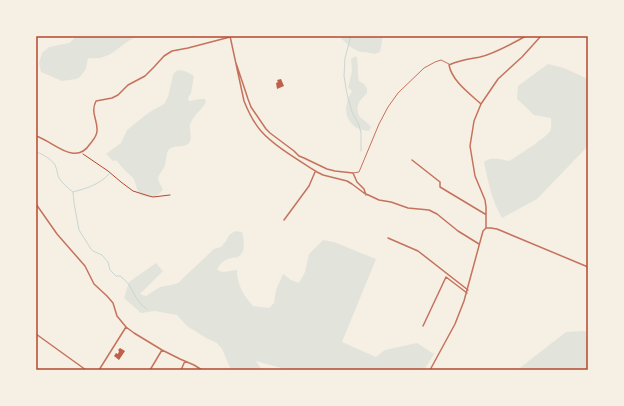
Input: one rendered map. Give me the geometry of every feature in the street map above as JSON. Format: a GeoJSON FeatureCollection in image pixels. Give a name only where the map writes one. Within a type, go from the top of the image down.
{"type":"FeatureCollection","features":[{"type":"Feature","properties":{"kind":"street"},"geometry":{"type":"LineString","coordinates":[[36,136],[43,138],[68,152],[81,153],[87,150],[96,136],[97,131],[93,111],[96,101],[112,98],[128,85],[145,76],[164,56],[172,50],[188,48],[230,36],[244,101],[261,132],[315,172],[347,181],[366,195],[379,200],[391,202],[408,208],[429,210],[443,218],[458,231],[479,244]]}},
{"type":"Feature","properties":{"kind":"street"},"geometry":{"type":"LineString","coordinates":[[481,104],[457,81],[451,72],[450,64],[492,53],[526,36]]}},
{"type":"Feature","properties":{"kind":"street"},"geometry":{"type":"LineString","coordinates":[[430,370],[455,324],[467,291],[483,231],[486,228],[485,200],[475,176],[470,146],[474,121],[481,104],[498,79],[522,58],[541,36]]}},
{"type":"Feature","properties":{"kind":"street"},"geometry":{"type":"LineString","coordinates":[[236,62],[251,107],[266,129],[294,150],[299,156],[327,169],[353,173],[364,189],[366,195]]}},
{"type":"Feature","properties":{"kind":"street"},"geometry":{"type":"LineString","coordinates":[[412,160],[440,182],[440,187],[486,214]]}},
{"type":"Feature","properties":{"kind":"street"},"geometry":{"type":"LineString","coordinates":[[284,220],[309,186],[315,172]]}},
{"type":"Feature","properties":{"kind":"street"},"geometry":{"type":"LineString","coordinates":[[36,204],[57,234],[85,266],[94,284],[113,303],[117,316],[126,327],[162,350],[202,370]]}},
{"type":"Feature","properties":{"kind":"street"},"geometry":{"type":"LineString","coordinates":[[486,228],[498,229],[588,267]]}},
{"type":"Feature","properties":{"kind":"street"},"geometry":{"type":"LineString","coordinates":[[388,238],[418,251],[467,291]]}},
{"type":"Feature","properties":{"kind":"street"},"geometry":{"type":"LineString","coordinates":[[423,326],[446,277],[467,291]]}},
{"type":"Feature","properties":{"kind":"street"},"geometry":{"type":"LineString","coordinates":[[99,370],[126,327]]}},
{"type":"Feature","properties":{"kind":"street"},"geometry":{"type":"LineString","coordinates":[[36,334],[86,370]]}},
{"type":"Feature","properties":{"kind":"street"},"geometry":{"type":"LineString","coordinates":[[150,370],[162,350]]}},
{"type":"Feature","properties":{"kind":"street"},"geometry":{"type":"LineString","coordinates":[[181,370],[185,361]]}},
{"type":"Feature","properties":{"kind":"lane"},"geometry":{"type":"LineString","coordinates":[[353,173],[359,172],[379,124],[388,107],[398,93],[424,68],[441,60],[450,64]]}},
{"type":"Feature","properties":{"kind":"path"},"geometry":{"type":"LineString","coordinates":[[81,153],[108,171],[133,191],[153,197],[170,195]]}},
{"type":"Feature","properties":{"kind":"shaded area"},"geometry":{"type":"Polygon","coordinates":[[[77,36],[139,36],[104,57],[88,58],[86,69],[80,77],[76,79],[62,81],[41,72],[39,63],[42,53],[49,47],[69,43],[77,36]]]}},
{"type":"Feature","properties":{"kind":"shaded area"},"geometry":{"type":"Polygon","coordinates":[[[338,36],[383,36],[380,52],[375,54],[360,52],[352,48],[338,36]]]}},
{"type":"Feature","properties":{"kind":"shaded area"},"geometry":{"type":"Polygon","coordinates":[[[356,56],[359,81],[367,88],[367,93],[358,104],[358,113],[360,117],[371,127],[369,131],[354,126],[346,114],[346,106],[352,91],[348,88],[352,71],[351,59],[356,56]]]}},
{"type":"Feature","properties":{"kind":"shaded area"},"geometry":{"type":"Polygon","coordinates":[[[548,64],[564,68],[588,79],[588,146],[537,199],[502,218],[493,198],[484,162],[493,159],[509,161],[538,142],[550,131],[551,118],[534,115],[517,99],[518,86],[548,64]]]}},
{"type":"Feature","properties":{"kind":"shaded area"},"geometry":{"type":"Polygon","coordinates":[[[178,70],[185,71],[194,76],[191,93],[188,98],[189,101],[205,99],[206,102],[191,121],[191,139],[189,143],[187,145],[169,149],[166,155],[166,163],[158,178],[163,190],[153,197],[144,196],[138,192],[132,177],[116,160],[113,161],[106,154],[121,143],[127,130],[148,113],[164,104],[168,97],[173,75],[178,70]]]}},
{"type":"Feature","properties":{"kind":"shaded area"},"geometry":{"type":"Polygon","coordinates":[[[235,231],[242,232],[244,242],[241,255],[223,262],[219,265],[217,270],[223,272],[237,270],[241,289],[253,306],[269,308],[274,303],[276,290],[283,274],[291,280],[299,283],[305,272],[309,254],[323,240],[334,242],[376,259],[342,342],[376,357],[385,350],[417,343],[434,354],[424,370],[288,370],[256,361],[262,370],[231,370],[222,349],[217,343],[187,326],[177,315],[155,311],[141,313],[124,298],[129,282],[156,263],[163,271],[140,294],[146,296],[160,287],[178,283],[214,249],[221,247],[229,235],[235,231]]]}},
{"type":"Feature","properties":{"kind":"shaded area"},"geometry":{"type":"Polygon","coordinates":[[[566,332],[588,332],[588,370],[517,370],[566,332]]]}},
{"type":"Feature","properties":{"kind":"building"},"geometry":{"type":"Polygon","coordinates":[[[281,79],[284,86],[277,89],[277,80],[281,79]]]}},
{"type":"Feature","properties":{"kind":"building"},"geometry":{"type":"Polygon","coordinates":[[[120,348],[125,351],[119,360],[114,356],[116,353],[118,354],[118,350],[120,348]]]}},
{"type":"Feature","properties":{"kind":"waterway"},"geometry":{"type":"LineString","coordinates":[[351,36],[345,58],[344,76],[352,112],[359,125],[361,133],[361,151]]}},
{"type":"Feature","properties":{"kind":"waterway"},"geometry":{"type":"LineString","coordinates":[[36,152],[47,157],[53,163],[56,167],[59,178],[73,192],[79,230],[91,249],[102,255],[108,262],[110,270],[116,276],[120,276],[125,280],[142,306],[147,309]]}},
{"type":"Feature","properties":{"kind":"waterway"},"geometry":{"type":"LineString","coordinates":[[73,192],[97,183],[109,174]]}}]}
